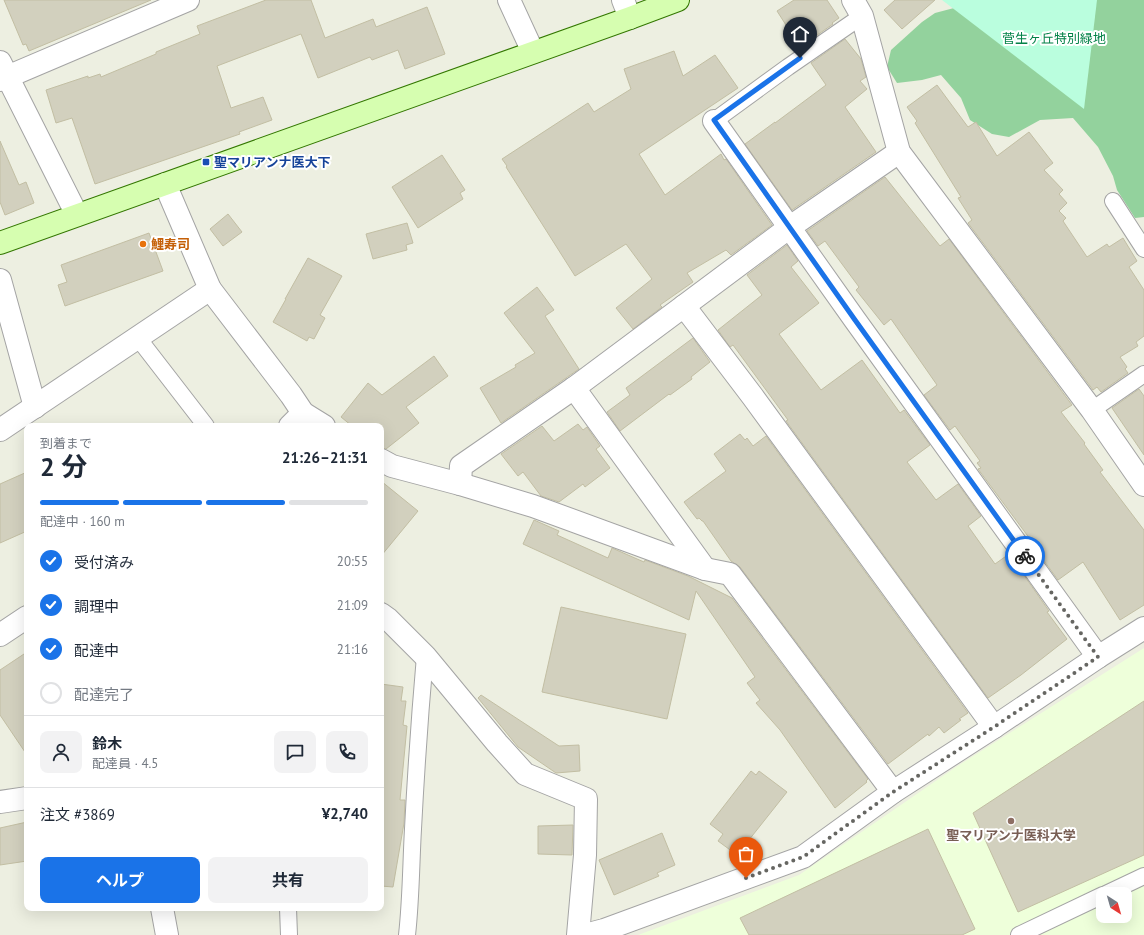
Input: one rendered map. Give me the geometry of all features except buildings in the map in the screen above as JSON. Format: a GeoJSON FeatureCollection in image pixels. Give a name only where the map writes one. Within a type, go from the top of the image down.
{"type":"FeatureCollection","features":[{"type":"Feature","properties":{"kind":"street"},"geometry":{"type":"LineString","coordinates":[[77,215],[3,73],[188,0]]}},
{"type":"Feature","properties":{"kind":"street"},"geometry":{"type":"LineString","coordinates":[[509,0],[533,52]]}},
{"type":"Feature","properties":{"kind":"street"},"geometry":{"type":"LineString","coordinates":[[0,243],[533,52],[626,9],[678,0]]}},
{"type":"Feature","properties":{"kind":"street"},"geometry":{"type":"LineString","coordinates":[[858,8],[899,152],[1092,410],[1144,485]]}},
{"type":"Feature","properties":{"kind":"street"},"geometry":{"type":"LineString","coordinates":[[714,120],[859,327],[1098,657]]}},
{"type":"Feature","properties":{"kind":"street"},"geometry":{"type":"LineString","coordinates":[[460,484],[462,466],[574,388],[790,227],[899,152]]}},
{"type":"Feature","properties":{"kind":"street"},"geometry":{"type":"LineString","coordinates":[[165,184],[210,289],[291,395],[296,419],[312,423]]}},
{"type":"Feature","properties":{"kind":"street"},"geometry":{"type":"LineString","coordinates":[[0,280],[35,407]]}},
{"type":"Feature","properties":{"kind":"street"},"geometry":{"type":"LineString","coordinates":[[0,430],[210,289]]}},
{"type":"Feature","properties":{"kind":"street"},"geometry":{"type":"LineString","coordinates":[[684,306],[753,397],[994,727]]}},
{"type":"Feature","properties":{"kind":"street"},"geometry":{"type":"LineString","coordinates":[[574,388],[705,568]]}},
{"type":"Feature","properties":{"kind":"street"},"geometry":{"type":"LineString","coordinates":[[384,462],[392,466],[460,484],[533,506],[705,568],[730,574],[893,792]]}},
{"type":"Feature","properties":{"kind":"street"},"geometry":{"type":"LineString","coordinates":[[0,635],[24,619]]}},
{"type":"Feature","properties":{"kind":"street"},"geometry":{"type":"LineString","coordinates":[[384,620],[425,656],[497,743],[525,774],[586,799],[585,855],[578,935]]}},
{"type":"Feature","properties":{"kind":"street"},"geometry":{"type":"LineString","coordinates":[[585,935],[604,930],[803,857],[893,792],[1144,628]]}},
{"type":"Feature","properties":{"kind":"street"},"geometry":{"type":"LineString","coordinates":[[0,802],[24,798]]}},
{"type":"Feature","properties":{"kind":"street"},"geometry":{"type":"LineString","coordinates":[[163,911],[167,935]]}},
{"type":"Feature","properties":{"kind":"lane"},"geometry":{"type":"LineString","coordinates":[[714,120],[788,67],[858,8]]}},
{"type":"Feature","properties":{"kind":"lane"},"geometry":{"type":"LineString","coordinates":[[1113,201],[1144,249]]}},
{"type":"Feature","properties":{"kind":"lane"},"geometry":{"type":"LineString","coordinates":[[138,338],[204,423]]}},
{"type":"Feature","properties":{"kind":"lane"},"geometry":{"type":"LineString","coordinates":[[1092,410],[1144,374]]}},
{"type":"Feature","properties":{"kind":"lane"},"geometry":{"type":"LineString","coordinates":[[407,935],[410,913],[416,766],[425,656]]}},
{"type":"Feature","properties":{"kind":"lane"},"geometry":{"type":"LineString","coordinates":[[1121,887],[1144,876]]}},
{"type":"Feature","properties":{"kind":"lane"},"geometry":{"type":"LineString","coordinates":[[1019,935],[1096,898]]}},
{"type":"Feature","properties":{"kind":"lane"},"geometry":{"type":"LineString","coordinates":[[288,911],[289,935]]}},
{"type":"Feature","properties":{"kind":"shaded area","name":"聖マリアンナ医科大学"},"geometry":{"type":"Polygon","coordinates":[[[1144,648],[1144,935],[638,935],[799,875],[956,767],[1144,648]]]}},
{"type":"Feature","properties":{"kind":"green space","name":"菅生ヶ丘特別緑地"},"geometry":{"type":"Polygon","coordinates":[[[942,0],[1097,0],[1084,109],[942,0]]]}},
{"type":"Feature","properties":{"kind":"green space"},"geometry":{"type":"Polygon","coordinates":[[[995,0],[1144,0],[1144,217],[1135,218],[1117,190],[1113,176],[1098,147],[1073,118],[1040,120],[1009,137],[992,134],[970,120],[961,98],[941,75],[922,80],[897,83],[887,67],[891,50],[922,22],[935,13],[973,3],[995,0]]]}},
{"type":"Feature","properties":{"kind":"way so far"},"geometry":{"type":"LineString","coordinates":[[746,878],[803,857],[893,792],[994,727],[1098,657],[1025,556]]}},
{"type":"Feature","properties":{"kind":"place","name":"聖マリアンナ医大下"},"geometry":{"type":"Point","coordinates":[206,162]}},
{"type":"Feature","properties":{"kind":"place","name":"鯉寿司"},"geometry":{"type":"Point","coordinates":[143,244]}},
{"type":"Feature","properties":{"kind":"place","name":"聖マリアンナ医科大学"},"geometry":{"type":"Point","coordinates":[1011,821]}},
{"type":"Feature","properties":{"kind":"route"},"geometry":{"type":"LineString","coordinates":[[800,58],[714,120],[855,320],[1025,556]]}}]}
